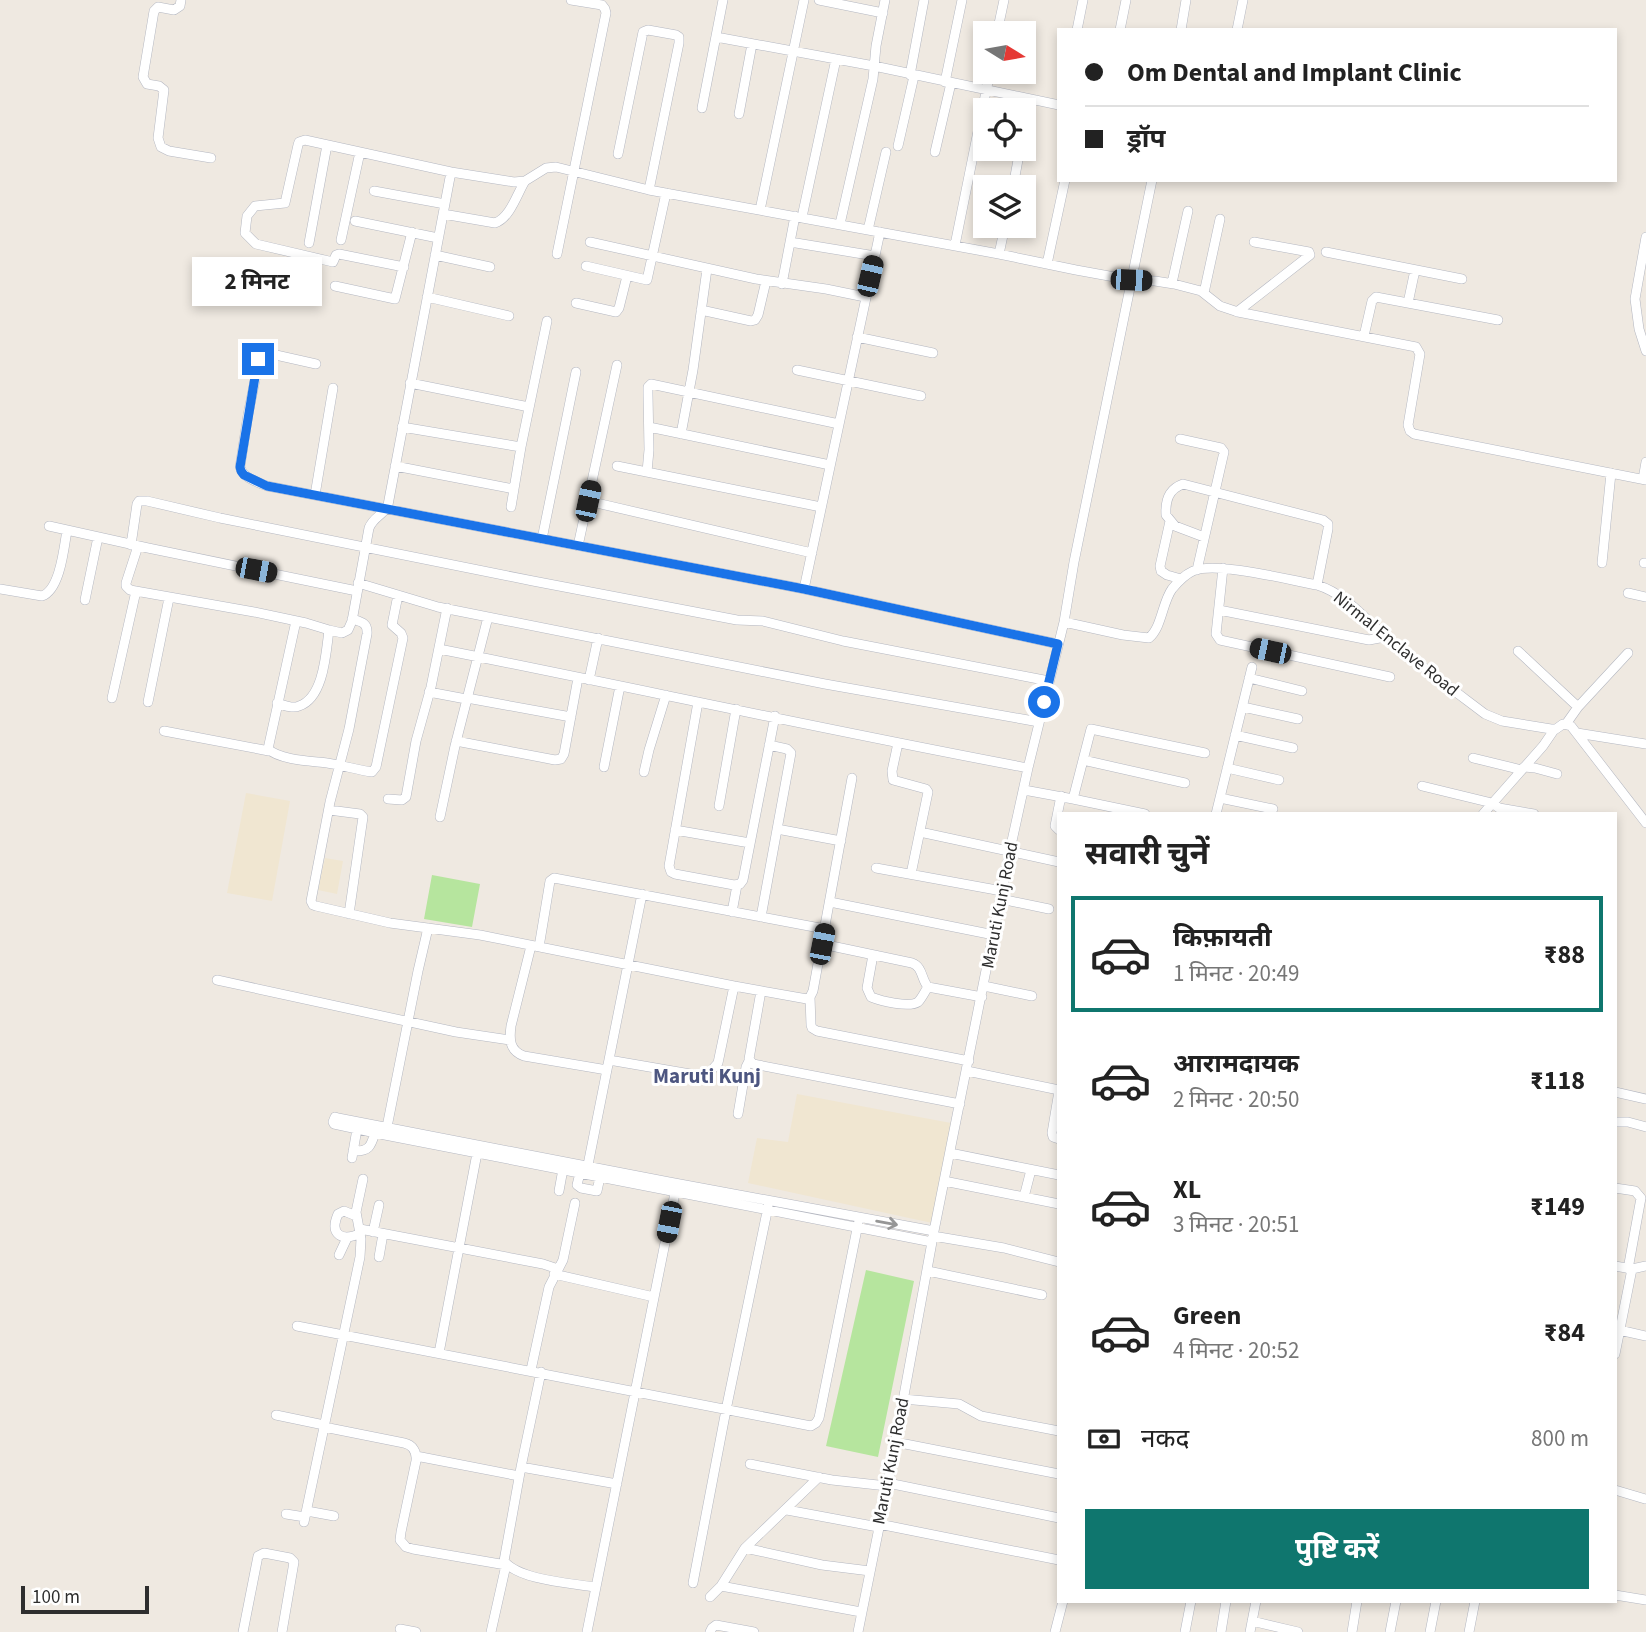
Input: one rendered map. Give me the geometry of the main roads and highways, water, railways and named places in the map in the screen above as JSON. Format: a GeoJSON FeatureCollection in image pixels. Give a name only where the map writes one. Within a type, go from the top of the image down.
{"type":"FeatureCollection","features":[{"type":"Feature","properties":{"kind":"district","name":"Maruti Kunj"},"geometry":{"type":"Point","coordinates":[707,1076]}}]}
